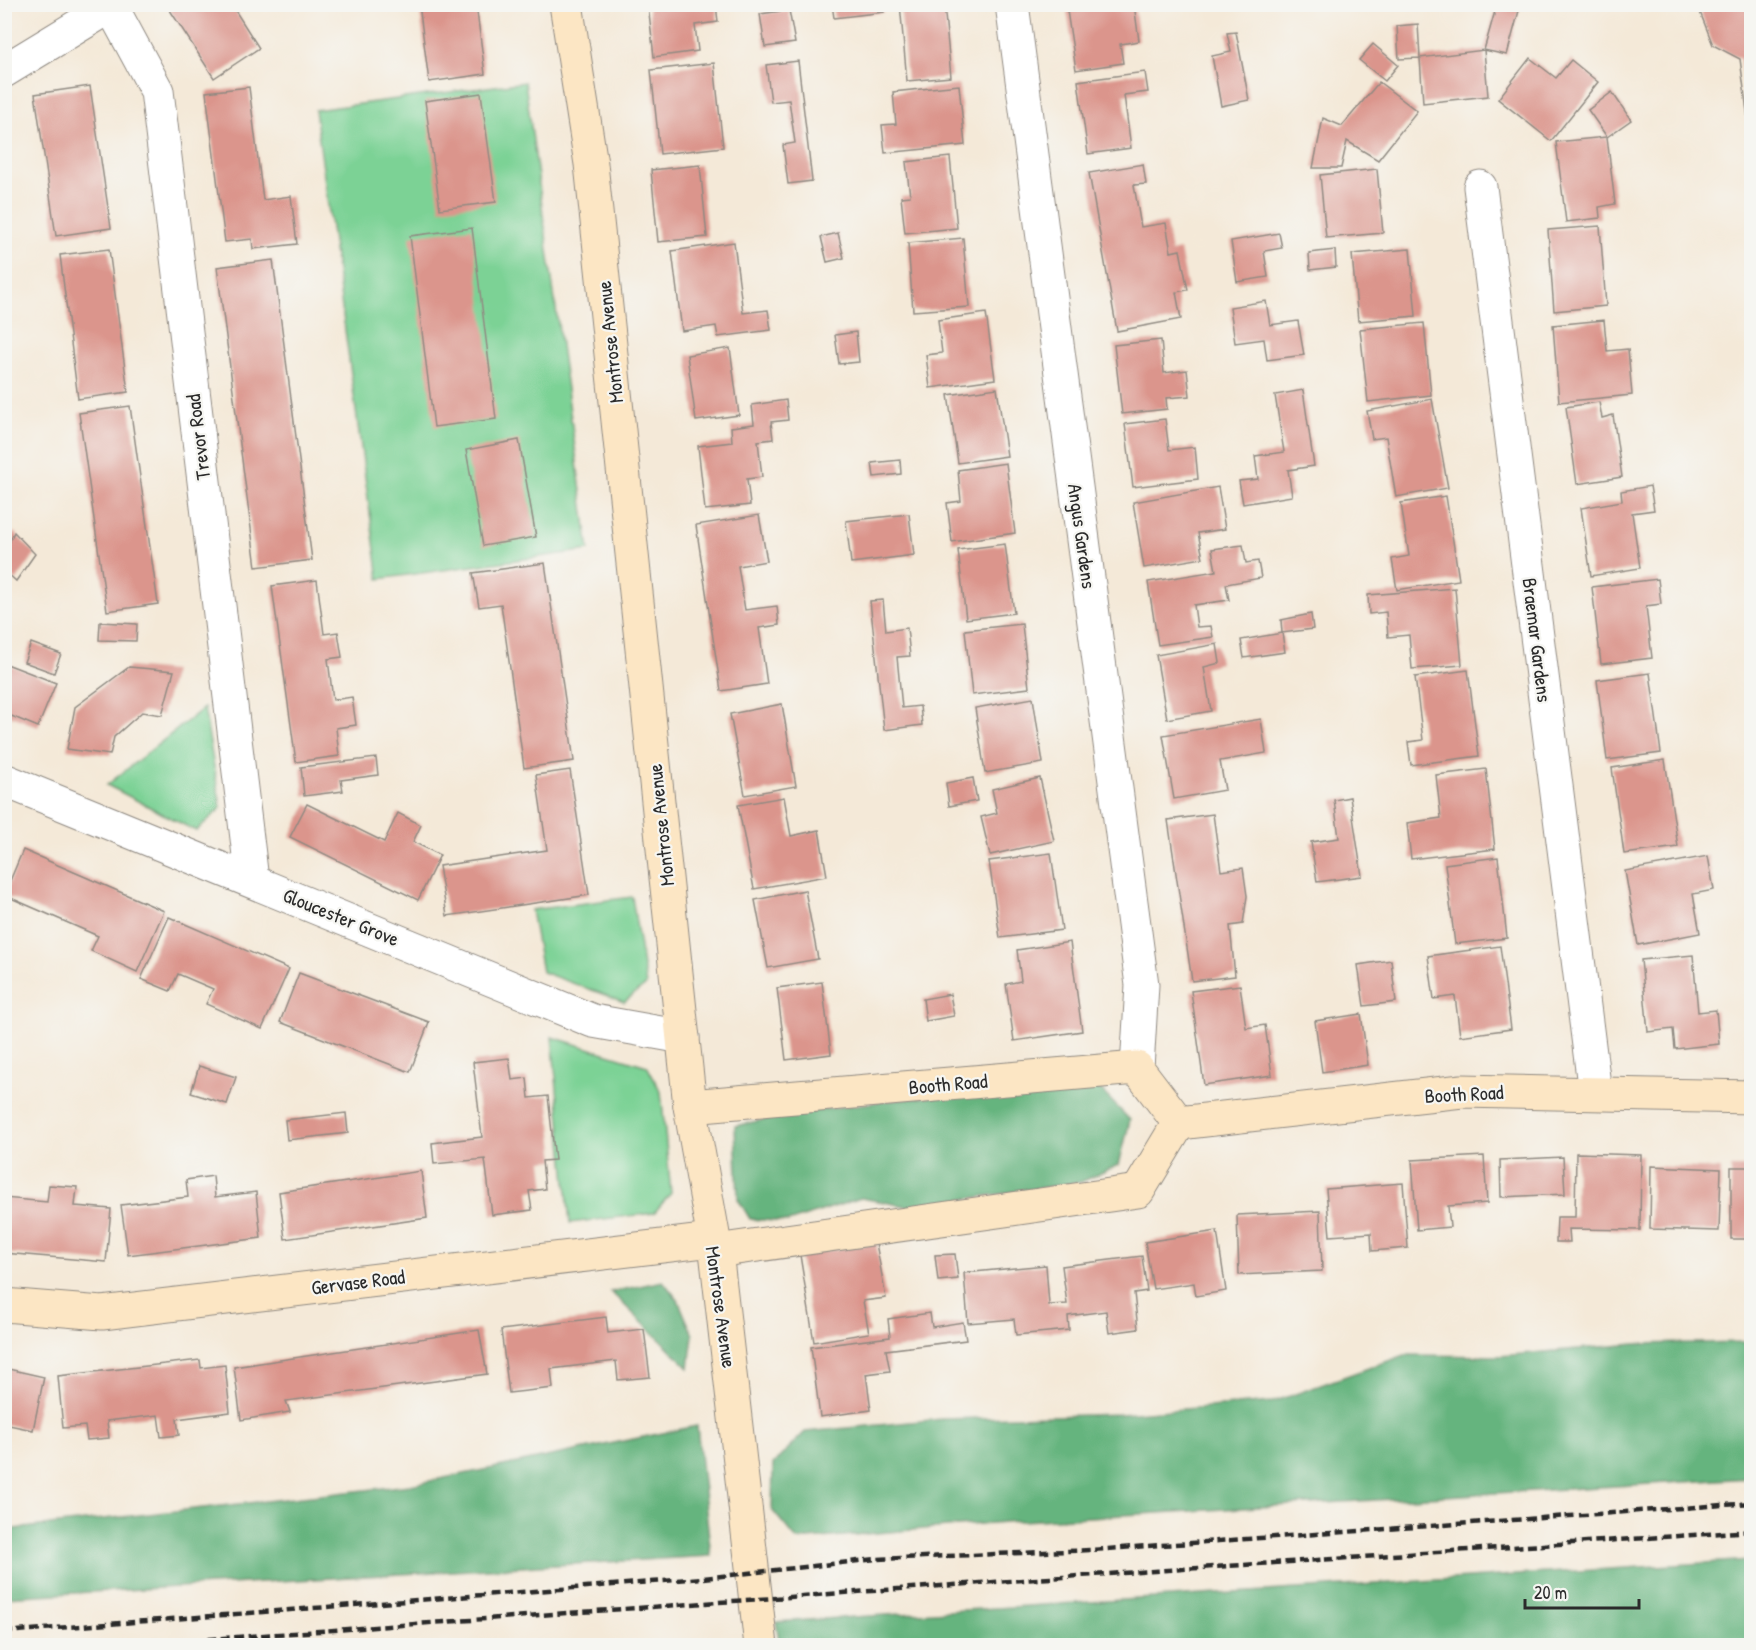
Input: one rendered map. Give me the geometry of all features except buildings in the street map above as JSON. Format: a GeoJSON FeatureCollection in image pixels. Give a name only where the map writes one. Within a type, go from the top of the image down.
{"type":"FeatureCollection","features":[{"type":"Feature","properties":{"kind":"street","name":"Montrose Avenue"},"geometry":{"type":"LineString","coordinates":[[566,4],[591,164],[690,1106],[714,1245],[761,1646]]}},
{"type":"Feature","properties":{"kind":"street","name":"Angus Gardens"},"geometry":{"type":"LineString","coordinates":[[1012,4],[1142,985],[1137,1068]]}},
{"type":"Feature","properties":{"kind":"street"},"geometry":{"type":"LineString","coordinates":[[4,71],[110,5]]}},
{"type":"Feature","properties":{"kind":"street","name":"Trevor Road"},"geometry":{"type":"LineString","coordinates":[[110,5],[157,90],[252,880]]}},
{"type":"Feature","properties":{"kind":"street","name":"Braemar Gardens"},"geometry":{"type":"LineString","coordinates":[[1480,187],[1595,1093]]}},
{"type":"Feature","properties":{"kind":"street","name":"Gloucester Grove"},"geometry":{"type":"LineString","coordinates":[[4,780],[593,1021],[683,1037]]}},
{"type":"Feature","properties":{"kind":"street","name":"Booth Road"},"geometry":{"type":"LineString","coordinates":[[690,1106],[1137,1068]]}},
{"type":"Feature","properties":{"kind":"street"},"geometry":{"type":"LineString","coordinates":[[714,1245],[1138,1191],[1179,1124],[1137,1068]]}},
{"type":"Feature","properties":{"kind":"street","name":"Booth Road"},"geometry":{"type":"LineString","coordinates":[[1179,1124],[1462,1091],[1752,1097]]}},
{"type":"Feature","properties":{"kind":"street","name":"Gervase Road"},"geometry":{"type":"LineString","coordinates":[[4,1305],[102,1313],[714,1245]]}},
{"type":"Feature","properties":{"kind":"green space"},"geometry":{"type":"Polygon","coordinates":[[[525,82],[589,550],[379,579],[315,110],[525,82]]]}},
{"type":"Feature","properties":{"kind":"green space"},"geometry":{"type":"Polygon","coordinates":[[[204,708],[221,808],[196,831],[107,785],[204,708]]]}},
{"type":"Feature","properties":{"kind":"green space"},"geometry":{"type":"Polygon","coordinates":[[[632,897],[646,985],[624,1002],[542,972],[531,910],[632,897]]]}},
{"type":"Feature","properties":{"kind":"green space"},"geometry":{"type":"Polygon","coordinates":[[[552,1037],[647,1066],[661,1092],[671,1193],[654,1213],[570,1223],[552,1037]]]}},
{"type":"Feature","properties":{"kind":"green space"},"geometry":{"type":"Polygon","coordinates":[[[1096,1085],[1130,1120],[1119,1165],[1081,1182],[911,1207],[861,1198],[788,1222],[750,1219],[738,1199],[735,1126],[869,1103],[1096,1085]]]}},
{"type":"Feature","properties":{"kind":"green space"},"geometry":{"type":"Polygon","coordinates":[[[663,1281],[678,1300],[693,1335],[689,1368],[611,1292],[663,1281]]]}},
{"type":"Feature","properties":{"kind":"green space"},"geometry":{"type":"Polygon","coordinates":[[[1751,1342],[1751,1478],[1005,1522],[797,1540],[772,1510],[773,1464],[805,1432],[942,1419],[1121,1414],[1273,1402],[1405,1355],[1500,1356],[1635,1344],[1751,1342]]]}},
{"type":"Feature","properties":{"kind":"green space"},"geometry":{"type":"Polygon","coordinates":[[[697,1426],[711,1556],[5,1597],[5,1530],[410,1485],[697,1426]]]}},
{"type":"Feature","properties":{"kind":"green space"},"geometry":{"type":"Polygon","coordinates":[[[1751,1560],[1751,1645],[780,1646],[776,1622],[1751,1560]]]}},
{"type":"Feature","properties":{"kind":"railway"},"geometry":{"type":"LineString","coordinates":[[4,1632],[703,1578],[877,1559],[1092,1550],[1752,1503]]}},
{"type":"Feature","properties":{"kind":"railway"},"geometry":{"type":"LineString","coordinates":[[113,1646],[1064,1577],[1752,1531]]}}]}
